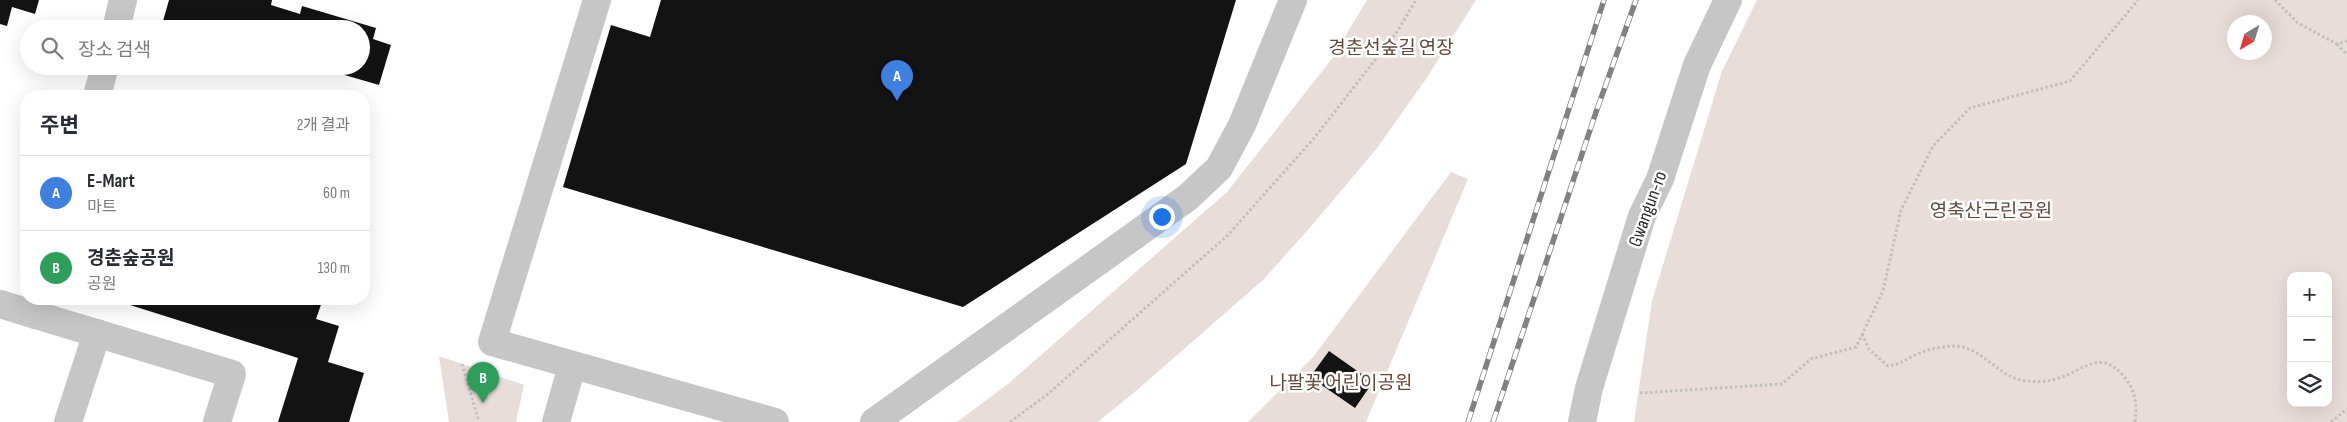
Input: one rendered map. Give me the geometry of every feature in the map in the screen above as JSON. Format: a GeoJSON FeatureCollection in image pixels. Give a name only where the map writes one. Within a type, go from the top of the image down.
{"type":"FeatureCollection","features":[{"type":"Feature","properties":{"kind":"street"},"geometry":{"type":"LineString","coordinates":[[118,20],[123,0]]}},
{"type":"Feature","properties":{"kind":"street"},"geometry":{"type":"LineString","coordinates":[[598,0],[492,342],[775,422]]}},
{"type":"Feature","properties":{"kind":"street"},"geometry":{"type":"LineString","coordinates":[[874,422],[1187,198],[1219,168],[1242,125],[1293,0]]}},
{"type":"Feature","properties":{"kind":"street","name":"Gwangun-ro"},"geometry":{"type":"LineString","coordinates":[[1582,422],[1589,388],[1642,216],[1660,179],[1697,65],[1728,0]]}},
{"type":"Feature","properties":{"kind":"street"},"geometry":{"type":"LineString","coordinates":[[99,90],[103,75]]}},
{"type":"Feature","properties":{"kind":"street"},"geometry":{"type":"LineString","coordinates":[[0,304],[38,307],[97,333],[232,374],[217,422]]}},
{"type":"Feature","properties":{"kind":"street"},"geometry":{"type":"LineString","coordinates":[[68,422],[97,333]]}},
{"type":"Feature","properties":{"kind":"street"},"geometry":{"type":"LineString","coordinates":[[556,422],[572,366]]}},
{"type":"Feature","properties":{"kind":"path"},"geometry":{"type":"LineString","coordinates":[[1010,422],[1063,382],[1228,235],[1316,137],[1397,32],[1416,0]]}},
{"type":"Feature","properties":{"kind":"path"},"geometry":{"type":"LineString","coordinates":[[1640,393],[1782,384],[1811,359],[1856,347],[1883,291],[1901,210],[1933,146],[1970,108],[2070,81],[2138,0]]}},
{"type":"Feature","properties":{"kind":"path"},"geometry":{"type":"LineString","coordinates":[[2275,0],[2298,23],[2337,44],[2347,55]]}},
{"type":"Feature","properties":{"kind":"path"},"geometry":{"type":"LineString","coordinates":[[2337,44],[2347,42]]}},
{"type":"Feature","properties":{"kind":"path"},"geometry":{"type":"LineString","coordinates":[[1862,334],[1869,349],[1888,366],[1897,366],[1917,354],[1936,348],[1956,346],[1971,350],[2008,377],[2041,381],[2057,379],[2095,362],[2105,362],[2121,373],[2132,387],[2137,405],[2135,422]]}},
{"type":"Feature","properties":{"kind":"path"},"geometry":{"type":"LineString","coordinates":[[462,364],[479,422]]}},
{"type":"Feature","properties":{"kind":"path"},"geometry":{"type":"LineString","coordinates":[[2331,422],[2347,409]]}},
{"type":"Feature","properties":{"kind":"green space","name":"경춘선숲길 연장"},"geometry":{"type":"Polygon","coordinates":[[[1367,0],[1476,0],[1426,79],[1377,148],[1263,280],[1098,422],[957,422],[1008,384],[1227,192],[1331,60],[1367,0]]]}},
{"type":"Feature","properties":{"kind":"green space","name":"영축산근린공원"},"geometry":{"type":"Polygon","coordinates":[[[1757,0],[2347,0],[2347,422],[1634,422],[1652,301],[1722,71],[1757,0]]]}},
{"type":"Feature","properties":{"kind":"green space","name":"나팔꽃 어린이공원"},"geometry":{"type":"Polygon","coordinates":[[[1451,172],[1468,179],[1366,422],[1248,422],[1314,356],[1451,172]]]}},
{"type":"Feature","properties":{"kind":"green space"},"geometry":{"type":"Polygon","coordinates":[[[439,356],[524,385],[516,422],[449,422],[439,356]]]}},
{"type":"Feature","properties":{"kind":"building"},"geometry":{"type":"Polygon","coordinates":[[[0,0],[39,0],[35,14],[12,7],[7,26],[0,24],[0,0]]]}},
{"type":"Feature","properties":{"kind":"building"},"geometry":{"type":"Polygon","coordinates":[[[169,0],[272,0],[271,5],[300,14],[302,6],[349,20],[163,20],[169,0]]]}},
{"type":"Feature","properties":{"kind":"building"},"geometry":{"type":"Polygon","coordinates":[[[661,0],[1236,0],[1186,164],[963,307],[563,187],[611,25],[650,37],[661,0]]]}},
{"type":"Feature","properties":{"kind":"building"},"geometry":{"type":"Polygon","coordinates":[[[370,26],[376,28],[373,39],[391,45],[379,85],[345,75],[370,75],[370,26]]]}},
{"type":"Feature","properties":{"kind":"building"},"geometry":{"type":"Polygon","coordinates":[[[130,305],[321,305],[316,319],[339,326],[328,362],[364,373],[349,422],[278,422],[298,358],[130,305]]]}},
{"type":"Feature","properties":{"kind":"building"},"geometry":{"type":"Polygon","coordinates":[[[1329,351],[1373,382],[1355,408],[1310,377],[1329,351]]]}},
{"type":"Feature","properties":{"kind":"railway"},"geometry":{"type":"LineString","coordinates":[[1468,422],[1604,0]]}},
{"type":"Feature","properties":{"kind":"railway"},"geometry":{"type":"LineString","coordinates":[[1493,422],[1595,115],[1636,0]]}},
{"type":"Feature","properties":{"kind":"place","name":"E-Mart"},"geometry":{"type":"Point","coordinates":[897,101]}},
{"type":"Feature","properties":{"kind":"place","name":"경춘숲공원"},"geometry":{"type":"Point","coordinates":[483,403]}}]}
